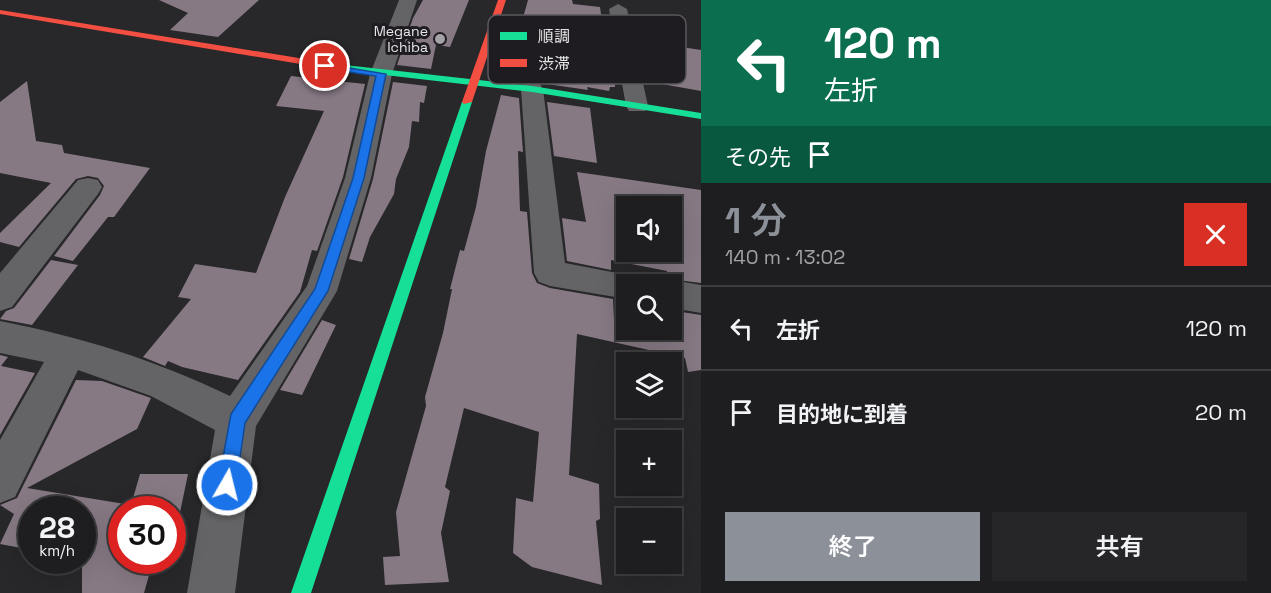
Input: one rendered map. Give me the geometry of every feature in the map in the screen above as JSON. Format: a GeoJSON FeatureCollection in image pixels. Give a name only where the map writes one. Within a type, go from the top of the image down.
{"type":"FeatureCollection","features":[{"type":"Feature","properties":{"kind":"street"},"geometry":{"type":"LineString","coordinates":[[211,593],[237,420],[321,291],[358,178],[381,74],[408,0]]}},
{"type":"Feature","properties":{"kind":"street"},"geometry":{"type":"LineString","coordinates":[[497,15],[502,0]]}},
{"type":"Feature","properties":{"kind":"street"},"geometry":{"type":"LineString","coordinates":[[618,9],[619,15]]}},
{"type":"Feature","properties":{"kind":"street"},"geometry":{"type":"LineString","coordinates":[[0,12],[306,64],[532,89],[701,116]]}},
{"type":"Feature","properties":{"kind":"street"},"geometry":{"type":"LineString","coordinates":[[301,593],[488,43]]}},
{"type":"Feature","properties":{"kind":"street"},"geometry":{"type":"LineString","coordinates":[[633,84],[637,106]]}},
{"type":"Feature","properties":{"kind":"street"},"geometry":{"type":"LineString","coordinates":[[532,89],[550,273],[616,284]]}},
{"type":"Feature","properties":{"kind":"street"},"geometry":{"type":"LineString","coordinates":[[0,297],[88,187]]}},
{"type":"Feature","properties":{"kind":"street"},"geometry":{"type":"LineString","coordinates":[[682,296],[701,299]]}},
{"type":"Feature","properties":{"kind":"street"},"geometry":{"type":"LineString","coordinates":[[0,337],[69,351],[161,382],[237,420]]}},
{"type":"Feature","properties":{"kind":"street"},"geometry":{"type":"LineString","coordinates":[[0,482],[69,351]]}},
{"type":"Feature","properties":{"kind":"building"},"geometry":{"type":"Polygon","coordinates":[[[159,0],[259,0],[218,37],[170,30],[188,13],[159,0]]]}},
{"type":"Feature","properties":{"kind":"building"},"geometry":{"type":"Polygon","coordinates":[[[423,0],[469,0],[450,47],[436,45],[431,69],[397,65],[413,18],[423,0]]]}},
{"type":"Feature","properties":{"kind":"building"},"geometry":{"type":"Polygon","coordinates":[[[528,0],[572,0],[573,4],[600,7],[601,15],[524,15],[528,0]]]}},
{"type":"Feature","properties":{"kind":"building"},"geometry":{"type":"Polygon","coordinates":[[[686,48],[701,50],[701,91],[662,84],[686,84],[686,48]]]}},
{"type":"Feature","properties":{"kind":"building"},"geometry":{"type":"Polygon","coordinates":[[[291,76],[365,84],[343,177],[317,251],[312,250],[300,292],[238,380],[182,367],[168,361],[165,366],[143,357],[191,299],[178,297],[195,264],[256,273],[285,197],[324,111],[276,106],[291,76]]]}},
{"type":"Feature","properties":{"kind":"building"},"geometry":{"type":"Polygon","coordinates":[[[27,81],[36,141],[62,145],[64,153],[150,168],[114,217],[108,217],[73,261],[54,256],[100,195],[104,186],[98,178],[88,176],[76,179],[19,247],[0,242],[0,233],[51,183],[0,173],[0,102],[27,81]]]}},
{"type":"Feature","properties":{"kind":"building"},"geometry":{"type":"Polygon","coordinates":[[[393,82],[427,86],[424,103],[420,102],[419,122],[412,121],[409,147],[396,179],[394,194],[370,237],[362,262],[349,259],[373,179],[393,82]]]}},
{"type":"Feature","properties":{"kind":"building"},"geometry":{"type":"Polygon","coordinates":[[[547,84],[615,84],[615,87],[610,87],[609,91],[587,87],[588,90],[547,84]]]}},
{"type":"Feature","properties":{"kind":"building"},"geometry":{"type":"Polygon","coordinates":[[[501,95],[519,98],[523,152],[518,151],[520,211],[527,212],[532,273],[537,283],[550,288],[613,299],[615,340],[616,330],[616,340],[682,340],[682,312],[701,315],[701,370],[688,372],[682,352],[658,352],[577,334],[569,475],[599,484],[600,519],[596,521],[602,585],[532,567],[513,553],[516,498],[533,502],[539,432],[464,408],[445,487],[450,491],[441,533],[449,582],[385,585],[383,557],[400,556],[396,512],[426,406],[425,397],[443,333],[452,289],[450,289],[460,250],[464,251],[476,207],[486,151],[501,95]]]}},
{"type":"Feature","properties":{"kind":"building"},"geometry":{"type":"Polygon","coordinates":[[[547,102],[590,108],[597,163],[554,156],[547,102]]]}},
{"type":"Feature","properties":{"kind":"building"},"geometry":{"type":"Polygon","coordinates":[[[577,172],[701,190],[701,283],[682,281],[682,274],[668,274],[667,271],[621,262],[682,262],[682,196],[616,196],[616,261],[611,260],[611,270],[567,261],[562,218],[586,222],[577,172]]]}},
{"type":"Feature","properties":{"kind":"building"},"geometry":{"type":"Polygon","coordinates":[[[51,260],[78,265],[32,325],[0,319],[6,311],[14,308],[51,260]]]}},
{"type":"Feature","properties":{"kind":"building"},"geometry":{"type":"Polygon","coordinates":[[[322,320],[336,325],[302,395],[280,390],[322,320]]]}},
{"type":"Feature","properties":{"kind":"building"},"geometry":{"type":"Polygon","coordinates":[[[0,355],[8,357],[1,366],[35,373],[0,435],[0,355]]]}},
{"type":"Feature","properties":{"kind":"building"},"geometry":{"type":"Polygon","coordinates":[[[76,380],[102,381],[151,398],[137,429],[27,488],[76,496],[18,496],[76,380]]]}},
{"type":"Feature","properties":{"kind":"building"},"geometry":{"type":"Polygon","coordinates":[[[140,474],[188,474],[183,496],[134,496],[140,474]]]}},
{"type":"Feature","properties":{"kind":"building"},"geometry":{"type":"Polygon","coordinates":[[[18,496],[18,547],[0,544],[14,514],[0,505],[18,496]]]}},
{"type":"Feature","properties":{"kind":"building"},"geometry":{"type":"Polygon","coordinates":[[[96,499],[108,501],[108,574],[149,574],[144,593],[82,593],[82,574],[96,574],[96,499]]]}},
{"type":"Feature","properties":{"kind":"traffic: fast"},"geometry":{"type":"LineString","coordinates":[[336,67],[532,89],[701,116]]}},
{"type":"Feature","properties":{"kind":"traffic: fast"},"geometry":{"type":"LineString","coordinates":[[301,593],[467,102]]}},
{"type":"Feature","properties":{"kind":"traffic: jam"},"geometry":{"type":"LineString","coordinates":[[497,15],[502,0]]}},
{"type":"Feature","properties":{"kind":"traffic: jam"},"geometry":{"type":"LineString","coordinates":[[0,12],[336,67]]}},
{"type":"Feature","properties":{"kind":"traffic: jam"},"geometry":{"type":"LineString","coordinates":[[467,102],[488,41]]}},
{"type":"Feature","properties":{"kind":"place","name":"Megane Ichiba"},"geometry":{"type":"Point","coordinates":[440,39]}},
{"type":"Feature","properties":{"kind":"route"},"geometry":{"type":"LineString","coordinates":[[227,485],[237,420],[321,291],[358,178],[381,74],[325,66]]}}]}
